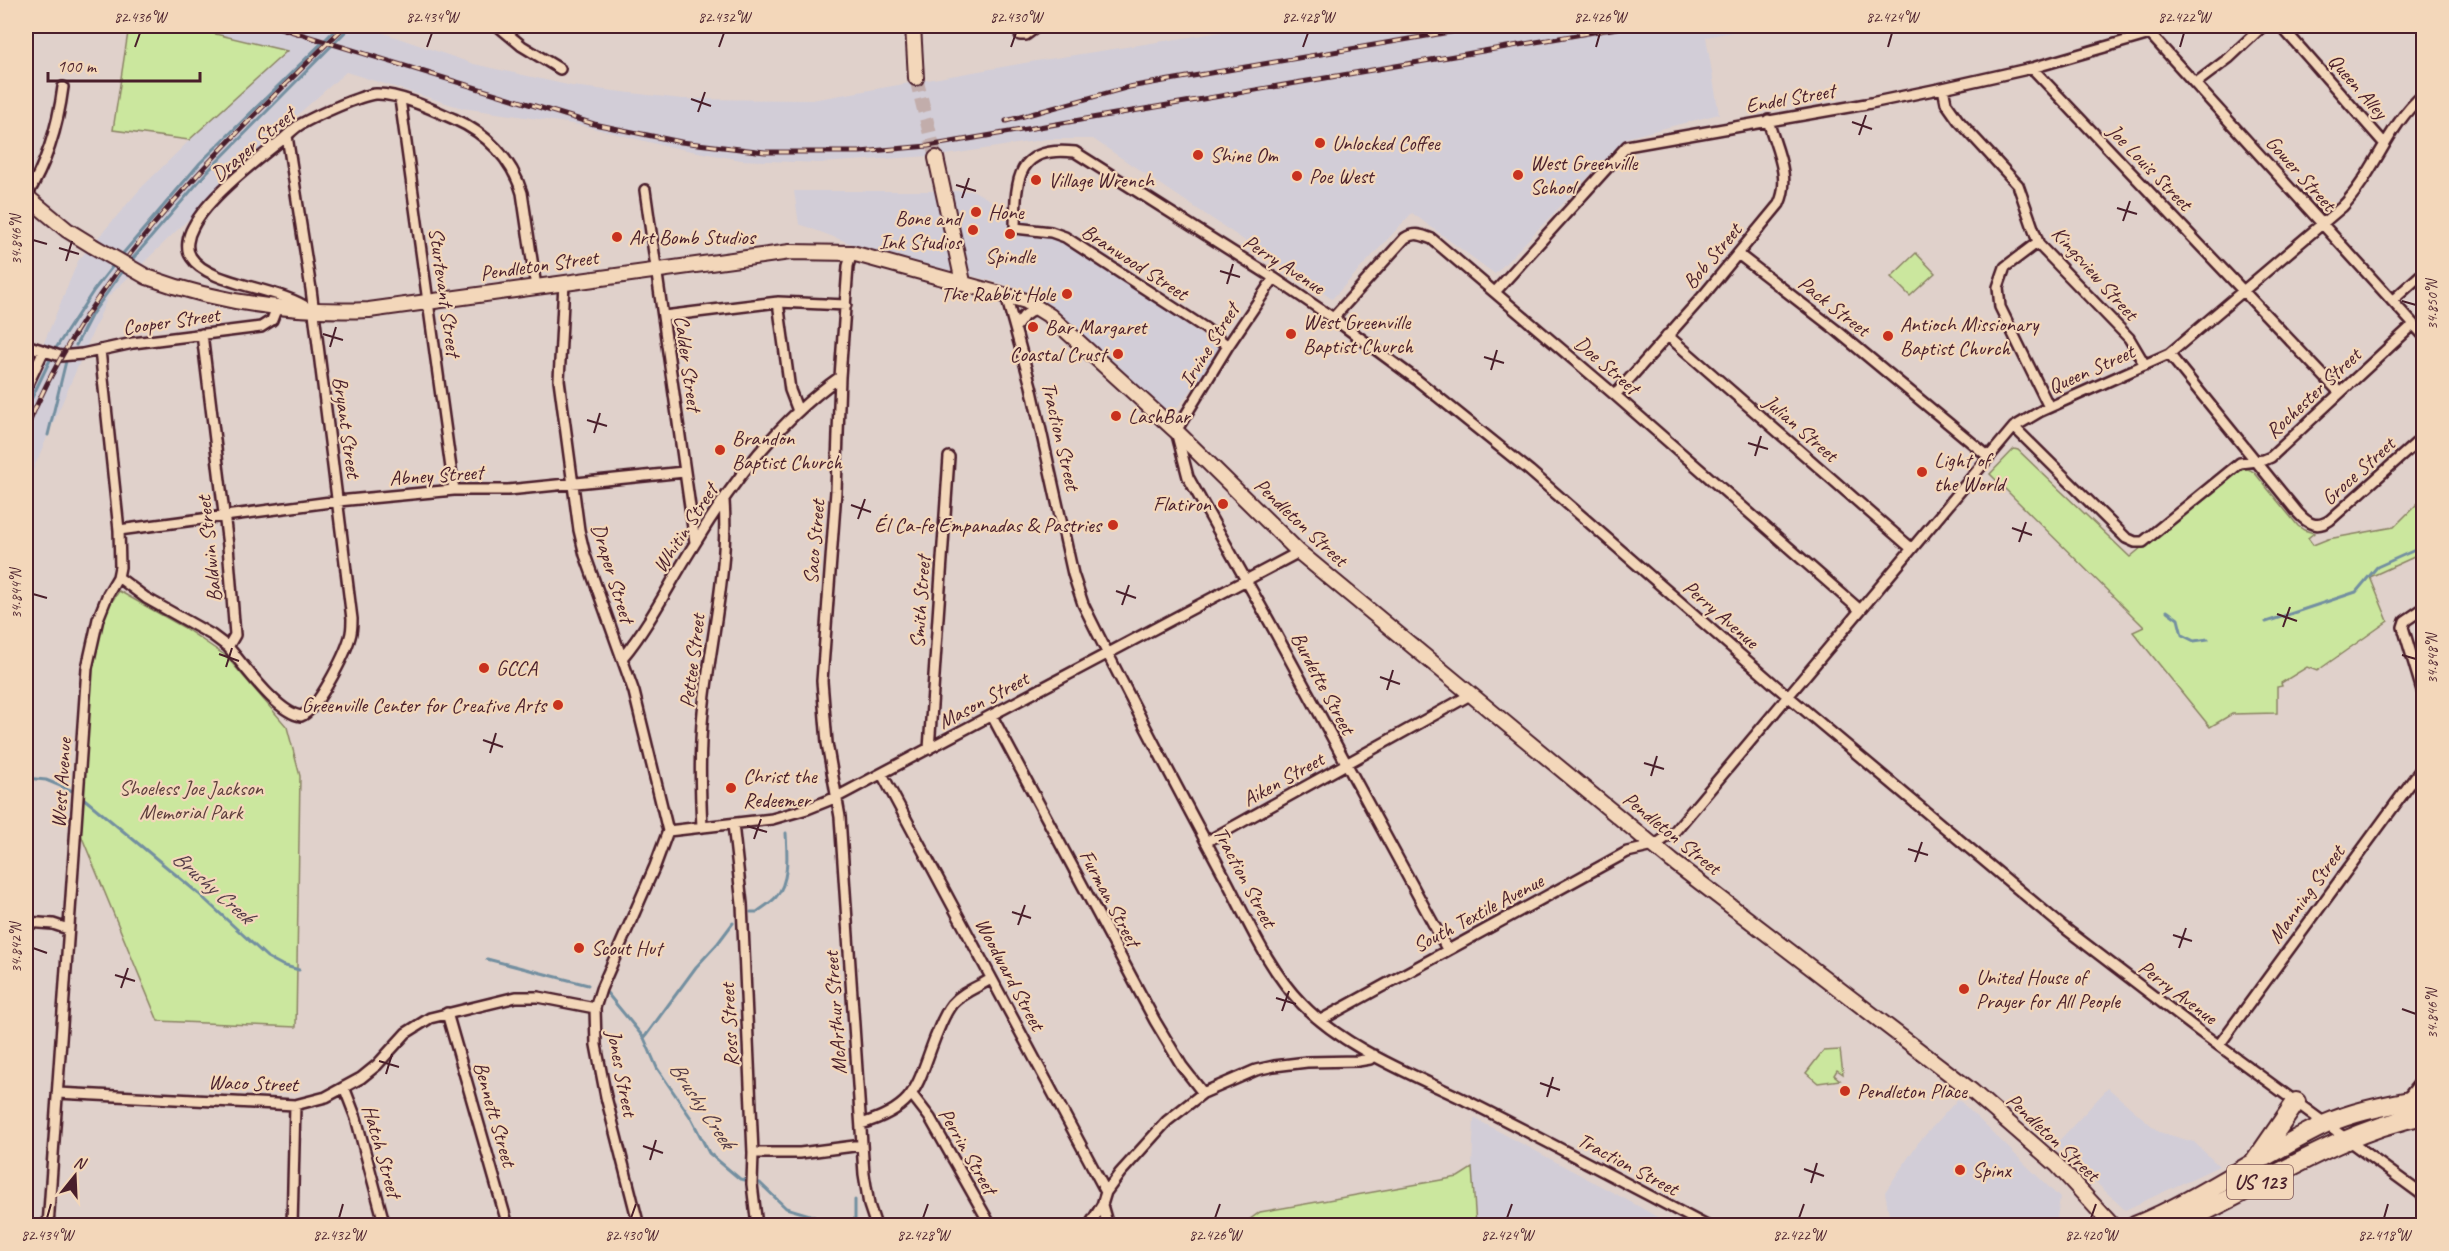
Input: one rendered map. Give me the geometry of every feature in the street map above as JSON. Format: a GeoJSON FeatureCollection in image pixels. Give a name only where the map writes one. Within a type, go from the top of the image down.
{"type":"FeatureCollection","features":[{"type":"Feature","properties":{"kind":"highway","name":"US 123"},"geometry":{"type":"LineString","coordinates":[[2135,1226],[2204,1194],[2254,1162],[2327,1124],[2363,1110],[2424,1098]]}},
{"type":"Feature","properties":{"kind":"highway"},"geometry":{"type":"LineString","coordinates":[[2254,1162],[2296,1102]]}},
{"type":"Feature","properties":{"kind":"highway","name":"US 123"},"geometry":{"type":"LineString","coordinates":[[2173,1226],[2212,1209],[2311,1155],[2401,1120],[2424,1116]]}},
{"type":"Feature","properties":{"kind":"highway"},"geometry":{"type":"LineString","coordinates":[[2187,1226],[2212,1209]]}},
{"type":"Feature","properties":{"kind":"main road"},"geometry":{"type":"LineString","coordinates":[[913,26],[912,48],[916,78]]}},
{"type":"Feature","properties":{"kind":"main road"},"geometry":{"type":"LineString","coordinates":[[936,158],[963,282]]}},
{"type":"Feature","properties":{"kind":"main road","name":"Pendleton Street"},"geometry":{"type":"LineString","coordinates":[[26,197],[67,230],[147,277],[228,300],[313,311],[369,310],[790,252],[852,253],[1026,301],[1050,316],[1176,431],[1299,552],[1654,846],[1972,1091],[2057,1165],[2113,1226]]}},
{"type":"Feature","properties":{"kind":"street"},"geometry":{"type":"LineString","coordinates":[[498,26],[522,45],[560,69]]}},
{"type":"Feature","properties":{"kind":"street"},"geometry":{"type":"LineString","coordinates":[[1019,26],[1020,35],[1038,26]]}},
{"type":"Feature","properties":{"kind":"street"},"geometry":{"type":"LineString","coordinates":[[2196,83],[2229,58],[2263,26]]}},
{"type":"Feature","properties":{"kind":"street","name":"Queen Alley"},"geometry":{"type":"LineString","coordinates":[[2282,26],[2384,143]]}},
{"type":"Feature","properties":{"kind":"street","name":"Gower Street"},"geometry":{"type":"LineString","coordinates":[[2150,34],[2424,336]]}},
{"type":"Feature","properties":{"kind":"street","name":"Endel Street"},"geometry":{"type":"LineString","coordinates":[[1496,292],[1627,146],[1943,88],[2032,68],[2150,34]]}},
{"type":"Feature","properties":{"kind":"street","name":"Joe Louis Street"},"geometry":{"type":"LineString","coordinates":[[2032,68],[2189,235],[2244,289],[2340,393]]}},
{"type":"Feature","properties":{"kind":"street"},"geometry":{"type":"LineString","coordinates":[[26,197],[40,172],[59,121],[63,87]]}},
{"type":"Feature","properties":{"kind":"street","name":"Kingsview Street"},"geometry":{"type":"LineString","coordinates":[[1943,88],[1946,103],[1959,120],[2018,184],[2038,242],[2129,338],[2145,365]]}},
{"type":"Feature","properties":{"kind":"street","name":"Draper Street"},"geometry":{"type":"LineString","coordinates":[[313,311],[300,302],[274,292],[203,270],[190,256],[188,250],[192,228],[205,210],[249,168],[302,124],[363,97],[378,94],[436,111],[472,128],[499,151],[518,178],[536,286]]}},
{"type":"Feature","properties":{"kind":"street","name":"Queen Street"},"geometry":{"type":"LineString","coordinates":[[1654,846],[1675,831],[2013,427],[2029,416],[2169,354],[2358,191],[2400,119],[2424,94]]}},
{"type":"Feature","properties":{"kind":"street","name":"Sturtevant Street"},"geometry":{"type":"LineString","coordinates":[[400,99],[454,490]]}},
{"type":"Feature","properties":{"kind":"street","name":"Bob Street"},"geometry":{"type":"LineString","coordinates":[[1614,395],[1738,254],[1771,214],[1783,194],[1783,169],[1768,120]]}},
{"type":"Feature","properties":{"kind":"street","name":"Bryant Street"},"geometry":{"type":"LineString","coordinates":[[228,647],[280,706],[297,716],[309,713],[332,676],[352,631],[351,600],[338,501],[287,136]]}},
{"type":"Feature","properties":{"kind":"street","name":"Perry Avenue"},"geometry":{"type":"LineString","coordinates":[[1015,228],[1019,174],[1027,163],[1048,152],[1075,152],[1333,318],[1417,380],[1512,456],[1788,696],[2062,926],[2424,1196]]}},
{"type":"Feature","properties":{"kind":"street","name":"Calder Street"},"geometry":{"type":"LineString","coordinates":[[645,190],[695,542]]}},
{"type":"Feature","properties":{"kind":"street","name":"Branwood Street"},"geometry":{"type":"LineString","coordinates":[[1015,228],[1051,232],[1065,237],[1228,346]]}},
{"type":"Feature","properties":{"kind":"street","name":"Doe Street"},"geometry":{"type":"LineString","coordinates":[[1333,318],[1396,247],[1411,234],[1421,234],[1432,239],[1496,292],[1860,610]]}},
{"type":"Feature","properties":{"kind":"street"},"geometry":{"type":"LineString","coordinates":[[2038,242],[2005,267],[1998,287],[2000,307],[2049,407]]}},
{"type":"Feature","properties":{"kind":"street","name":"Saco Street"},"geometry":{"type":"LineString","coordinates":[[837,797],[827,743],[822,681],[836,491],[840,377],[848,267],[852,253]]}},
{"type":"Feature","properties":{"kind":"street","name":"Pack Street"},"geometry":{"type":"LineString","coordinates":[[1738,254],[1836,330],[1989,457]]}},
{"type":"Feature","properties":{"kind":"street"},"geometry":{"type":"LineString","coordinates":[[2392,301],[2424,272]]}},
{"type":"Feature","properties":{"kind":"street","name":"Irvine Street"},"geometry":{"type":"LineString","coordinates":[[1176,431],[1228,346],[1274,278]]}},
{"type":"Feature","properties":{"kind":"street","name":"Draper Street"},"geometry":{"type":"LineString","coordinates":[[564,283],[559,380],[585,555],[606,617],[623,657],[668,831]]}},
{"type":"Feature","properties":{"kind":"street","name":"Traction Street"},"geometry":{"type":"LineString","coordinates":[[1006,296],[1031,386],[1073,574],[1083,604],[1206,842],[1271,963],[1286,986],[1304,1006],[1321,1020],[1374,1055],[1707,1226]]}},
{"type":"Feature","properties":{"kind":"street"},"geometry":{"type":"LineString","coordinates":[[664,316],[778,302],[846,305]]}},
{"type":"Feature","properties":{"kind":"street"},"geometry":{"type":"LineString","coordinates":[[778,302],[790,390],[798,411]]}},
{"type":"Feature","properties":{"kind":"street","name":"Cooper Street"},"geometry":{"type":"LineString","coordinates":[[43,352],[60,356],[133,343],[269,324],[277,307]]}},
{"type":"Feature","properties":{"kind":"street"},"geometry":{"type":"LineString","coordinates":[[1015,328],[1023,316],[1037,308]]}},
{"type":"Feature","properties":{"kind":"street","name":"Rochester Street"},"geometry":{"type":"LineString","coordinates":[[2013,427],[2126,538],[2135,542],[2143,542],[2240,464],[2271,457],[2413,325]]}},
{"type":"Feature","properties":{"kind":"street","name":"Baldwin Street"},"geometry":{"type":"LineString","coordinates":[[202,334],[224,515],[235,635],[228,647]]}},
{"type":"Feature","properties":{"kind":"street","name":"Julian Street"},"geometry":{"type":"LineString","coordinates":[[1667,335],[1911,548]]}},
{"type":"Feature","properties":{"kind":"street"},"geometry":{"type":"LineString","coordinates":[[26,345],[43,352],[26,388]]}},
{"type":"Feature","properties":{"kind":"street","name":"West Avenue"},"geometry":{"type":"LineString","coordinates":[[48,1226],[87,668],[98,619],[118,577],[119,530],[100,350]]}},
{"type":"Feature","properties":{"kind":"street"},"geometry":{"type":"LineString","coordinates":[[2169,354],[2254,461]]}},
{"type":"Feature","properties":{"kind":"street","name":"Whitin Street"},"geometry":{"type":"LineString","coordinates":[[623,657],[636,640],[695,542],[758,452],[798,411],[840,377]]}},
{"type":"Feature","properties":{"kind":"street","name":"Burdette Street"},"geometry":{"type":"LineString","coordinates":[[1176,431],[1188,477],[1447,949]]}},
{"type":"Feature","properties":{"kind":"street","name":"Groce Street"},"geometry":{"type":"LineString","coordinates":[[2254,461],[2307,523],[2323,525],[2424,436]]}},
{"type":"Feature","properties":{"kind":"street","name":"Smith Street"},"geometry":{"type":"LineString","coordinates":[[929,749],[949,457]]}},
{"type":"Feature","properties":{"kind":"street","name":"Abney Street"},"geometry":{"type":"LineString","coordinates":[[119,530],[338,501],[454,490],[508,490],[684,472]]}},
{"type":"Feature","properties":{"kind":"street","name":"Pettee Street"},"geometry":{"type":"LineString","coordinates":[[702,827],[700,756],[703,712],[719,591],[725,520],[724,501]]}},
{"type":"Feature","properties":{"kind":"street","name":"Mason Street"},"geometry":{"type":"LineString","coordinates":[[668,831],[788,815],[837,797],[1299,552]]}},
{"type":"Feature","properties":{"kind":"street"},"geometry":{"type":"LineString","coordinates":[[118,577],[146,598],[212,635],[228,647]]}},
{"type":"Feature","properties":{"kind":"street"},"geometry":{"type":"LineString","coordinates":[[2424,608],[2404,621],[2403,627],[2424,697]]}},
{"type":"Feature","properties":{"kind":"street","name":"Aiken Street"},"geometry":{"type":"LineString","coordinates":[[1206,842],[1470,695]]}},
{"type":"Feature","properties":{"kind":"street","name":"Furman Street"},"geometry":{"type":"LineString","coordinates":[[992,716],[1172,1052],[1203,1093]]}},
{"type":"Feature","properties":{"kind":"street","name":"Manning Street"},"geometry":{"type":"LineString","coordinates":[[2219,1045],[2424,765]]}},
{"type":"Feature","properties":{"kind":"street","name":"Woodward Street"},"geometry":{"type":"LineString","coordinates":[[882,774],[1106,1192]]}},
{"type":"Feature","properties":{"kind":"street","name":"McArthur Street"},"geometry":{"type":"LineString","coordinates":[[837,797],[862,1145],[866,1189],[876,1226]]}},
{"type":"Feature","properties":{"kind":"street","name":"Ross Street"},"geometry":{"type":"LineString","coordinates":[[733,824],[742,904],[753,1153],[752,1184],[757,1226]]}},
{"type":"Feature","properties":{"kind":"street","name":"Jones Street"},"geometry":{"type":"LineString","coordinates":[[639,1226],[602,1076],[596,1045],[595,1008],[668,831]]}},
{"type":"Feature","properties":{"kind":"street","name":"South Textile Avenue"},"geometry":{"type":"LineString","coordinates":[[1321,1020],[1627,852],[1654,846]]}},
{"type":"Feature","properties":{"kind":"street"},"geometry":{"type":"LineString","coordinates":[[26,922],[52,924],[68,929]]}},
{"type":"Feature","properties":{"kind":"street"},"geometry":{"type":"LineString","coordinates":[[861,1124],[899,1109],[913,1096],[942,1021],[951,1006],[964,994],[991,979]]}},
{"type":"Feature","properties":{"kind":"street","name":"Waco Street"},"geometry":{"type":"LineString","coordinates":[[57,1093],[295,1105],[326,1097],[369,1073],[413,1027],[430,1018],[516,997],[538,997],[595,1008]]}},
{"type":"Feature","properties":{"kind":"street","name":"Bennett Street"},"geometry":{"type":"LineString","coordinates":[[447,1013],[508,1226]]}},
{"type":"Feature","properties":{"kind":"street"},"geometry":{"type":"LineString","coordinates":[[1089,1226],[1102,1205],[1106,1192],[1126,1165],[1167,1121],[1203,1093],[1256,1070],[1274,1066],[1307,1062],[1358,1062],[1370,1059],[1374,1055]]}},
{"type":"Feature","properties":{"kind":"street"},"geometry":{"type":"LineString","coordinates":[[2405,1102],[2424,1077]]}},
{"type":"Feature","properties":{"kind":"street","name":"Hatch Street"},"geometry":{"type":"LineString","coordinates":[[344,1087],[356,1118],[386,1226]]}},
{"type":"Feature","properties":{"kind":"street","name":"Perrin Street"},"geometry":{"type":"LineString","coordinates":[[913,1096],[930,1118],[991,1226]]}},
{"type":"Feature","properties":{"kind":"street"},"geometry":{"type":"LineString","coordinates":[[292,1226],[295,1105]]}},
{"type":"Feature","properties":{"kind":"street"},"geometry":{"type":"LineString","coordinates":[[753,1153],[800,1153],[862,1145]]}},
{"type":"Feature","properties":{"kind":"street"},"geometry":{"type":"LineString","coordinates":[[1102,1205],[1107,1226]]}},
{"type":"Feature","properties":{"kind":"shaded area"},"geometry":{"type":"Polygon","coordinates":[[[182,26],[371,26],[369,28],[474,64],[572,86],[682,99],[812,100],[1036,61],[1260,26],[1764,26],[1706,37],[1719,114],[1626,138],[1495,274],[1412,213],[1332,299],[1093,139],[1048,139],[946,155],[820,163],[741,160],[665,146],[580,125],[462,108],[346,72],[286,125],[108,297],[26,486],[26,386],[78,261],[141,188],[201,129],[287,52],[182,26]]]}},
{"type":"Feature","properties":{"kind":"shaded area"},"geometry":{"type":"Polygon","coordinates":[[[794,191],[974,191],[1095,259],[1224,351],[1171,415],[1019,288],[863,248],[799,224],[794,191]]]}},
{"type":"Feature","properties":{"kind":"shaded area"},"geometry":{"type":"Polygon","coordinates":[[[2108,1088],[2159,1132],[2194,1142],[2219,1166],[2125,1210],[2056,1144],[2108,1088]]]}},
{"type":"Feature","properties":{"kind":"shaded area"},"geometry":{"type":"Polygon","coordinates":[[[1958,1099],[2060,1198],[2056,1225],[1891,1225],[1885,1192],[1918,1143],[1958,1099]]]}},
{"type":"Feature","properties":{"kind":"shaded area"},"geometry":{"type":"Polygon","coordinates":[[[1474,1118],[1671,1225],[1476,1225],[1472,1168],[1474,1118]]]}},
{"type":"Feature","properties":{"kind":"green space"},"geometry":{"type":"Polygon","coordinates":[[[129,26],[182,26],[287,51],[189,140],[113,130],[129,26]]]}},
{"type":"Feature","properties":{"kind":"green space"},"geometry":{"type":"Polygon","coordinates":[[[1916,253],[1935,273],[1910,296],[1891,277],[1916,253]]]}},
{"type":"Feature","properties":{"kind":"green space"},"geometry":{"type":"Polygon","coordinates":[[[2014,449],[2018,450],[2130,557],[2239,470],[2248,469],[2254,472],[2298,526],[2314,533],[2308,538],[2313,545],[2328,539],[2394,527],[2423,498],[2423,553],[2370,577],[2388,621],[2317,671],[2307,667],[2281,683],[2282,686],[2277,687],[2277,713],[2232,714],[2210,727],[2133,632],[2144,627],[1990,474],[2014,449]]]}},
{"type":"Feature","properties":{"kind":"green space","name":"Shoeless Joe Jackson Memorial Park"},"geometry":{"type":"Polygon","coordinates":[[[119,591],[183,627],[226,656],[287,727],[300,776],[296,1027],[158,1021],[81,835],[90,673],[95,643],[106,610],[119,591]]]}},
{"type":"Feature","properties":{"kind":"green space"},"geometry":{"type":"Polygon","coordinates":[[[1840,1050],[1843,1074],[1837,1070],[1834,1075],[1840,1080],[1818,1083],[1806,1073],[1823,1051],[1840,1050]]]}},
{"type":"Feature","properties":{"kind":"green space"},"geometry":{"type":"Polygon","coordinates":[[[1472,1168],[1476,1225],[1242,1225],[1260,1212],[1458,1177],[1472,1168]]]}},
{"type":"Feature","properties":{"kind":"waterway"},"geometry":{"type":"LineString","coordinates":[[120,257],[200,163],[339,26]]}},
{"type":"Feature","properties":{"kind":"waterway"},"geometry":{"type":"LineString","coordinates":[[129,263],[207,172],[351,26]]}},
{"type":"Feature","properties":{"kind":"waterway"},"geometry":{"type":"LineString","coordinates":[[56,348],[94,290],[116,262]]}},
{"type":"Feature","properties":{"kind":"waterway"},"geometry":{"type":"LineString","coordinates":[[76,345],[92,314],[125,268]]}},
{"type":"Feature","properties":{"kind":"waterway"},"geometry":{"type":"LineString","coordinates":[[26,410],[50,360]]}},
{"type":"Feature","properties":{"kind":"waterway"},"geometry":{"type":"LineString","coordinates":[[48,435],[66,361]]}},
{"type":"Feature","properties":{"kind":"waterway"},"geometry":{"type":"LineString","coordinates":[[2266,622],[2356,592],[2377,567],[2424,546]]}},
{"type":"Feature","properties":{"kind":"waterway"},"geometry":{"type":"LineString","coordinates":[[2167,611],[2178,619],[2182,635],[2194,641],[2208,639]]}},
{"type":"Feature","properties":{"kind":"waterway","name":"Brushy Creek"},"geometry":{"type":"LineString","coordinates":[[26,778],[46,780],[75,792]]}},
{"type":"Feature","properties":{"kind":"waterway","name":"Brushy Creek"},"geometry":{"type":"LineString","coordinates":[[82,797],[199,894],[267,957],[299,970]]}},
{"type":"Feature","properties":{"kind":"waterway"},"geometry":{"type":"LineString","coordinates":[[751,912],[757,912],[776,897],[784,883],[787,866],[786,833]]}},
{"type":"Feature","properties":{"kind":"waterway"},"geometry":{"type":"LineString","coordinates":[[644,1038],[696,967],[733,923]]}},
{"type":"Feature","properties":{"kind":"waterway","name":"Brushy Creek"},"geometry":{"type":"LineString","coordinates":[[487,959],[588,985]]}},
{"type":"Feature","properties":{"kind":"waterway","name":"Brushy Creek"},"geometry":{"type":"LineString","coordinates":[[607,993],[644,1038],[657,1068],[691,1118],[709,1153],[740,1179],[760,1183],[786,1208],[813,1216],[826,1226]]}},
{"type":"Feature","properties":{"kind":"waterway"},"geometry":{"type":"LineString","coordinates":[[855,1200],[855,1226]]}},
{"type":"Feature","properties":{"kind":"tunnel"},"geometry":{"type":"LineString","coordinates":[[916,78],[936,158]]}},
{"type":"Feature","properties":{"kind":"railway"},"geometry":{"type":"LineString","coordinates":[[274,26],[594,124],[681,142],[765,152],[860,152],[928,146],[1629,26]]}},
{"type":"Feature","properties":{"kind":"railway"},"geometry":{"type":"LineString","coordinates":[[26,430],[54,371],[87,315],[124,262],[164,212],[208,164],[345,26]]}},
{"type":"Feature","properties":{"kind":"railway"},"geometry":{"type":"LineString","coordinates":[[1006,121],[1129,87],[1485,26]]}},
{"type":"Feature","properties":{"kind":"place","name":"Unlocked Coffee"},"geometry":{"type":"Point","coordinates":[1320,143]}},
{"type":"Feature","properties":{"kind":"place","name":"Shine Om"},"geometry":{"type":"Point","coordinates":[1198,155]}},
{"type":"Feature","properties":{"kind":"place","name":"West Greenville School"},"geometry":{"type":"Point","coordinates":[1518,175]}},
{"type":"Feature","properties":{"kind":"place","name":"Poe West"},"geometry":{"type":"Point","coordinates":[1297,176]}},
{"type":"Feature","properties":{"kind":"place","name":"Village Wrench"},"geometry":{"type":"Point","coordinates":[1036,180]}},
{"type":"Feature","properties":{"kind":"place","name":"Hone"},"geometry":{"type":"Point","coordinates":[976,212]}},
{"type":"Feature","properties":{"kind":"place","name":"Bone and Ink Studios"},"geometry":{"type":"Point","coordinates":[973,230]}},
{"type":"Feature","properties":{"kind":"place","name":"Spindle"},"geometry":{"type":"Point","coordinates":[1010,234]}},
{"type":"Feature","properties":{"kind":"place","name":"Art Bomb Studios"},"geometry":{"type":"Point","coordinates":[617,237]}},
{"type":"Feature","properties":{"kind":"place","name":"The Rabbit Hole"},"geometry":{"type":"Point","coordinates":[1067,294]}},
{"type":"Feature","properties":{"kind":"place","name":"Bar Margaret"},"geometry":{"type":"Point","coordinates":[1033,327]}},
{"type":"Feature","properties":{"kind":"place","name":"West Greenville Baptist Church"},"geometry":{"type":"Point","coordinates":[1291,334]}},
{"type":"Feature","properties":{"kind":"place","name":"Antioch Missionary Baptist Church"},"geometry":{"type":"Point","coordinates":[1888,336]}},
{"type":"Feature","properties":{"kind":"place","name":"Coastal Crust"},"geometry":{"type":"Point","coordinates":[1118,354]}},
{"type":"Feature","properties":{"kind":"place","name":"LashBar"},"geometry":{"type":"Point","coordinates":[1116,416]}},
{"type":"Feature","properties":{"kind":"place","name":"Brandon Baptist Church"},"geometry":{"type":"Point","coordinates":[720,450]}},
{"type":"Feature","properties":{"kind":"place","name":"Light of the World"},"geometry":{"type":"Point","coordinates":[1922,472]}},
{"type":"Feature","properties":{"kind":"place","name":"Flatiron"},"geometry":{"type":"Point","coordinates":[1223,504]}},
{"type":"Feature","properties":{"kind":"place","name":"Él Ca-fe Empanadas & Pastries"},"geometry":{"type":"Point","coordinates":[1113,525]}},
{"type":"Feature","properties":{"kind":"place","name":"GCCA"},"geometry":{"type":"Point","coordinates":[484,668]}},
{"type":"Feature","properties":{"kind":"place","name":"Greenville Center for Creative Arts"},"geometry":{"type":"Point","coordinates":[558,705]}},
{"type":"Feature","properties":{"kind":"place","name":"Christ the Redeemer"},"geometry":{"type":"Point","coordinates":[731,788]}},
{"type":"Feature","properties":{"kind":"place","name":"Scout Hut"},"geometry":{"type":"Point","coordinates":[579,948]}},
{"type":"Feature","properties":{"kind":"place","name":"United House of Prayer for All People"},"geometry":{"type":"Point","coordinates":[1964,989]}},
{"type":"Feature","properties":{"kind":"place","name":"Pendleton Place"},"geometry":{"type":"Point","coordinates":[1845,1091]}},
{"type":"Feature","properties":{"kind":"place","name":"Spinx"},"geometry":{"type":"Point","coordinates":[1960,1170]}}]}
